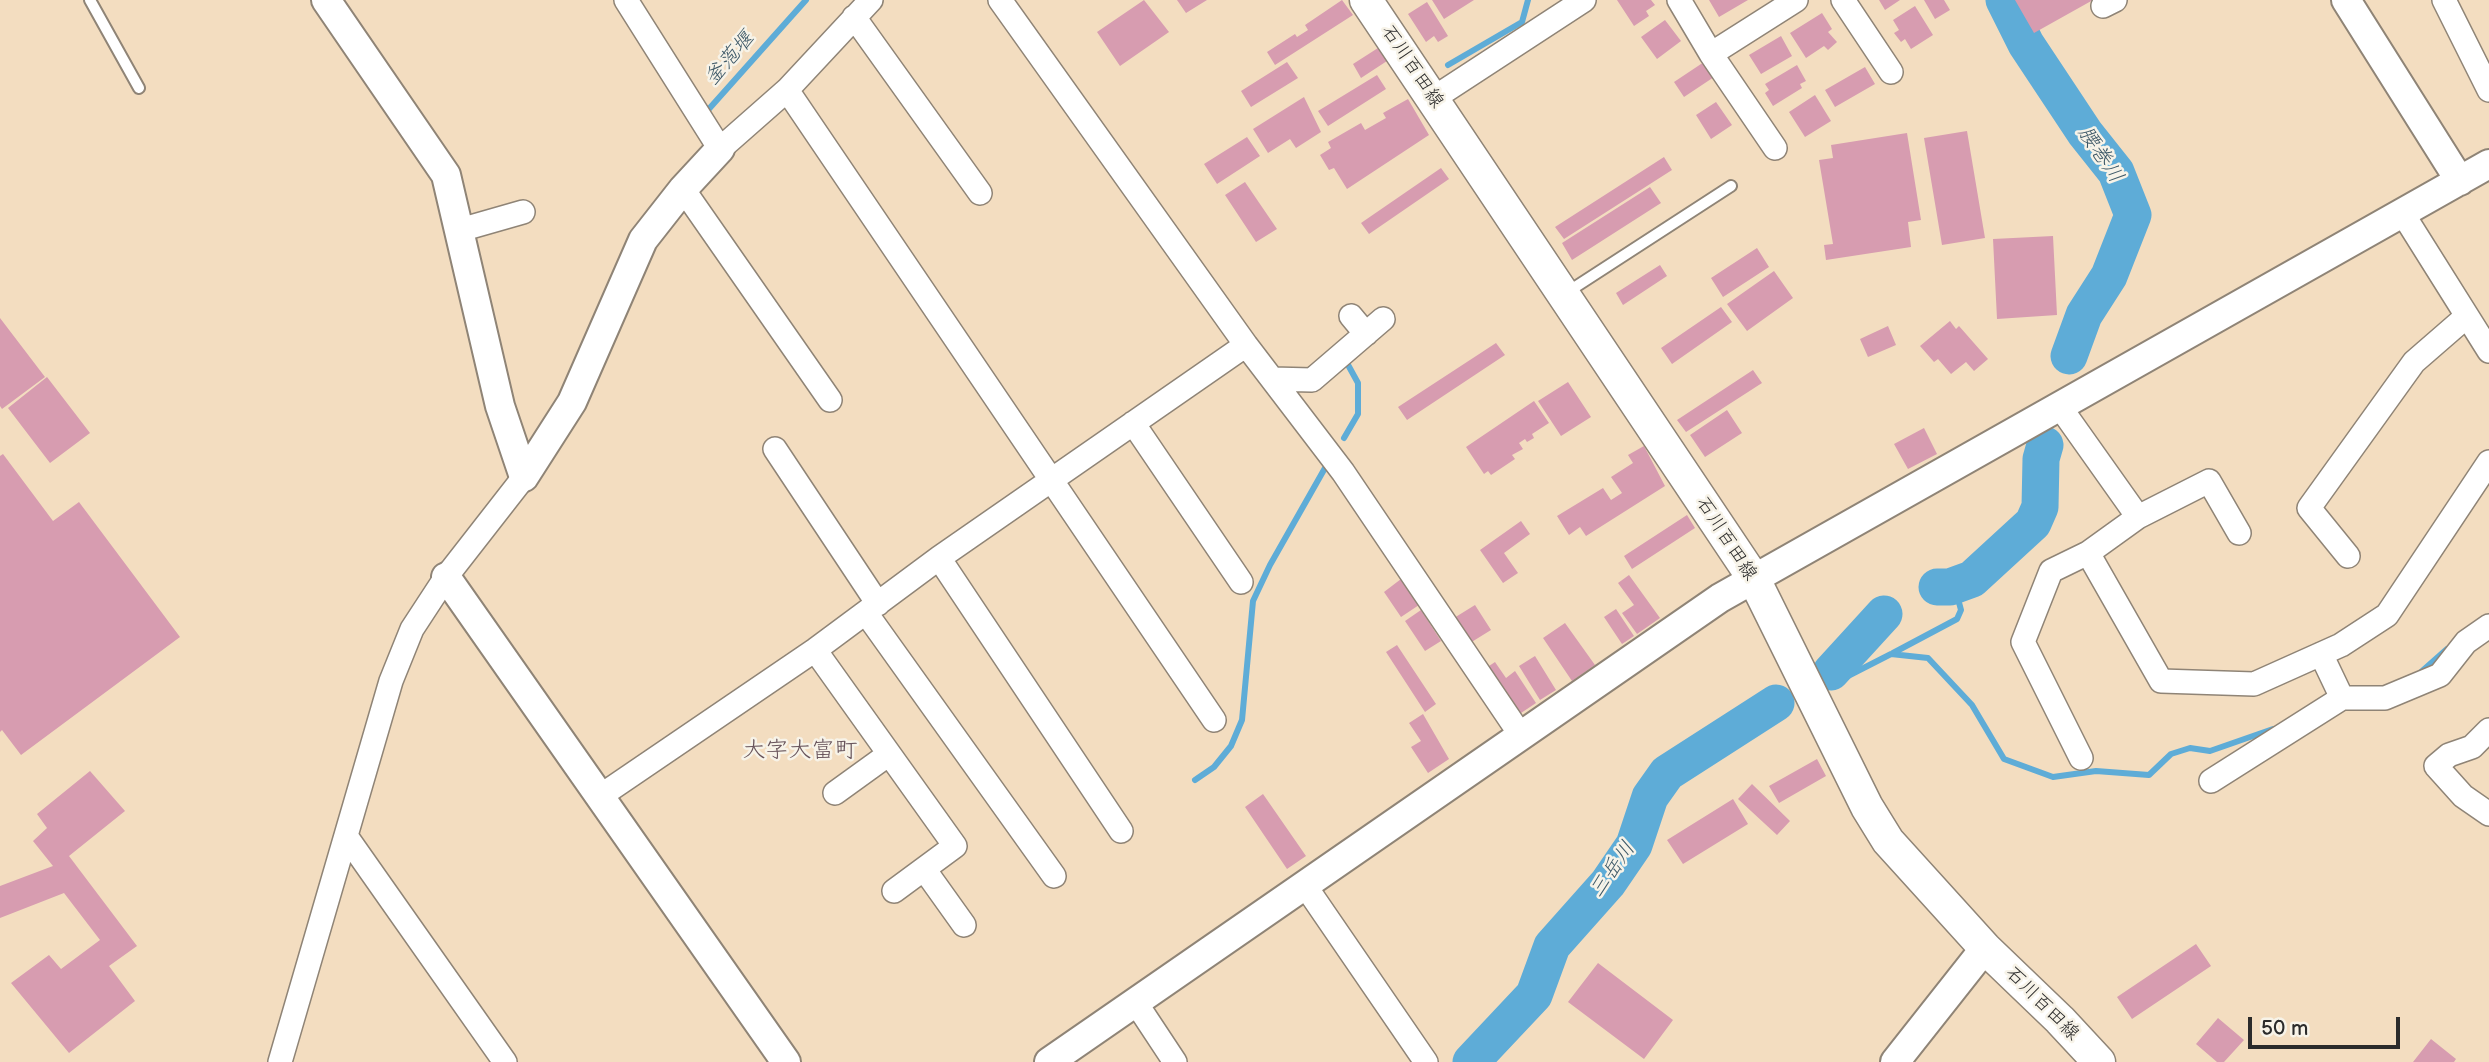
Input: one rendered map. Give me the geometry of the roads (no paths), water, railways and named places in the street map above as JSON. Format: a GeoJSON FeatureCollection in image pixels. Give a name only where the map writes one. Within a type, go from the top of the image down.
{"type":"FeatureCollection","features":[{"type":"Feature","properties":{"kind":"main road","name":"石川百田線"},"geometry":{"type":"LineString","coordinates":[[1366,0],[1754,579],[1863,799],[1888,841],[1985,948],[2060,1020],[2099,1062]]}},
{"type":"Feature","properties":{"kind":"street"},"geometry":{"type":"LineString","coordinates":[[326,0],[446,175],[500,406],[524,477]]}},
{"type":"Feature","properties":{"kind":"street"},"geometry":{"type":"LineString","coordinates":[[626,0],[720,149]]}},
{"type":"Feature","properties":{"kind":"street"},"geometry":{"type":"LineString","coordinates":[[280,1062],[391,681],[412,629],[446,577],[524,477],[572,402],[643,240],[683,188],[720,149],[787,90],[871,0]]}},
{"type":"Feature","properties":{"kind":"street"},"geometry":{"type":"LineString","coordinates":[[1000,0],[1246,345],[1343,472],[1522,737]]}},
{"type":"Feature","properties":{"kind":"street"},"geometry":{"type":"LineString","coordinates":[[1434,98],[1584,0]]}},
{"type":"Feature","properties":{"kind":"street"},"geometry":{"type":"LineString","coordinates":[[1679,0],[1711,54],[1775,148]]}},
{"type":"Feature","properties":{"kind":"street"},"geometry":{"type":"LineString","coordinates":[[1711,54],[1797,0]]}},
{"type":"Feature","properties":{"kind":"street"},"geometry":{"type":"LineString","coordinates":[[1843,0],[1891,72]]}},
{"type":"Feature","properties":{"kind":"street"},"geometry":{"type":"LineString","coordinates":[[2346,0],[2460,181]]}},
{"type":"Feature","properties":{"kind":"street"},"geometry":{"type":"LineString","coordinates":[[2444,0],[2489,90]]}},
{"type":"Feature","properties":{"kind":"street"},"geometry":{"type":"LineString","coordinates":[[854,17],[980,193]]}},
{"type":"Feature","properties":{"kind":"street"},"geometry":{"type":"LineString","coordinates":[[787,90],[1214,720]]}},
{"type":"Feature","properties":{"kind":"street"},"geometry":{"type":"LineString","coordinates":[[1062,1058],[1136,1003],[1720,598],[2489,164]]}},
{"type":"Feature","properties":{"kind":"street"},"geometry":{"type":"LineString","coordinates":[[683,188],[830,400]]}},
{"type":"Feature","properties":{"kind":"street"},"geometry":{"type":"LineString","coordinates":[[460,230],[523,212]]}},
{"type":"Feature","properties":{"kind":"street"},"geometry":{"type":"LineString","coordinates":[[2403,214],[2489,351]]}},
{"type":"Feature","properties":{"kind":"street"},"geometry":{"type":"LineString","coordinates":[[2348,556],[2309,508],[2414,362],[2467,316]]}},
{"type":"Feature","properties":{"kind":"street"},"geometry":{"type":"LineString","coordinates":[[1272,379],[1312,380],[1367,323]]}},
{"type":"Feature","properties":{"kind":"street"},"geometry":{"type":"LineString","coordinates":[[599,797],[815,649],[939,558],[1246,345]]}},
{"type":"Feature","properties":{"kind":"street"},"geometry":{"type":"LineString","coordinates":[[2060,407],[2138,517]]}},
{"type":"Feature","properties":{"kind":"street"},"geometry":{"type":"LineString","coordinates":[[1133,423],[1241,582]]}},
{"type":"Feature","properties":{"kind":"street"},"geometry":{"type":"LineString","coordinates":[[775,449],[872,608],[1054,876]]}},
{"type":"Feature","properties":{"kind":"street"},"geometry":{"type":"LineString","coordinates":[[2088,553],[2161,681],[2254,684],[2341,645],[2387,615],[2489,462]]}},
{"type":"Feature","properties":{"kind":"street"},"geometry":{"type":"LineString","coordinates":[[2081,758],[2023,642],[2051,571],[2088,553],[2138,517],[2209,481],[2239,533]]}},
{"type":"Feature","properties":{"kind":"street"},"geometry":{"type":"LineString","coordinates":[[939,558],[1121,831]]}},
{"type":"Feature","properties":{"kind":"street"},"geometry":{"type":"LineString","coordinates":[[446,577],[786,1062]]}},
{"type":"Feature","properties":{"kind":"street"},"geometry":{"type":"LineString","coordinates":[[2211,781],[2340,694],[2385,698],[2440,676],[2466,642],[2489,626]]}},
{"type":"Feature","properties":{"kind":"street"},"geometry":{"type":"LineString","coordinates":[[815,649],[955,846],[894,891]]}},
{"type":"Feature","properties":{"kind":"street"},"geometry":{"type":"LineString","coordinates":[[2321,654],[2340,694]]}},
{"type":"Feature","properties":{"kind":"street"},"geometry":{"type":"LineString","coordinates":[[2489,730],[2472,747],[2449,755],[2437,765],[2463,796],[2489,814]]}},
{"type":"Feature","properties":{"kind":"street"},"geometry":{"type":"LineString","coordinates":[[835,793],[889,754]]}},
{"type":"Feature","properties":{"kind":"street"},"geometry":{"type":"LineString","coordinates":[[346,836],[505,1062]]}},
{"type":"Feature","properties":{"kind":"street"},"geometry":{"type":"LineString","coordinates":[[924,869],[964,925]]}},
{"type":"Feature","properties":{"kind":"street"},"geometry":{"type":"LineString","coordinates":[[1306,887],[1426,1062]]}},
{"type":"Feature","properties":{"kind":"street"},"geometry":{"type":"LineString","coordinates":[[1895,1062],[1985,948]]}},
{"type":"Feature","properties":{"kind":"street"},"geometry":{"type":"LineString","coordinates":[[1136,1003],[1175,1062]]}},
{"type":"Feature","properties":{"kind":"lane"},"geometry":{"type":"LineString","coordinates":[[90,0],[139,88]]}},
{"type":"Feature","properties":{"kind":"lane"},"geometry":{"type":"LineString","coordinates":[[1563,295],[1731,186]]}},
{"type":"Feature","properties":{"kind":"waterway","name":"釜萢堰"},"geometry":{"type":"LineString","coordinates":[[708,110],[806,0]]}},
{"type":"Feature","properties":{"kind":"waterway"},"geometry":{"type":"LineString","coordinates":[[1448,65],[1522,22],[1528,0]]}},
{"type":"Feature","properties":{"kind":"waterway","name":"腰巻川"},"geometry":{"type":"LineString","coordinates":[[2004,0],[2026,44],[2085,133],[2116,172],[2133,215],[2109,276],[2084,315],[2069,356]]}},
{"type":"Feature","properties":{"kind":"waterway"},"geometry":{"type":"LineString","coordinates":[[1344,438],[1358,414],[1358,383],[1347,363]]}},
{"type":"Feature","properties":{"kind":"waterway","name":"腰巻川"},"geometry":{"type":"LineString","coordinates":[[1937,587],[1950,587],[1972,579],[2033,523],[2040,507],[2041,459],[2045,445]]}},
{"type":"Feature","properties":{"kind":"waterway"},"geometry":{"type":"LineString","coordinates":[[1195,780],[1214,767],[1231,746],[1242,720],[1253,601],[1270,565],[1325,468]]}},
{"type":"Feature","properties":{"kind":"waterway"},"geometry":{"type":"LineString","coordinates":[[1893,653],[1957,619],[1961,610],[1957,595],[1960,584]]}},
{"type":"Feature","properties":{"kind":"waterway","name":"腰巻川"},"geometry":{"type":"LineString","coordinates":[[1831,672],[1884,614]]}},
{"type":"Feature","properties":{"kind":"waterway"},"geometry":{"type":"LineString","coordinates":[[2421,672],[2447,649]]}},
{"type":"Feature","properties":{"kind":"waterway"},"geometry":{"type":"LineString","coordinates":[[1846,677],[1891,654],[1928,658],[1972,705],[2004,759],[2053,777],[2096,771],[2149,775],[2171,754],[2190,748],[2210,751],[2273,729]]}},
{"type":"Feature","properties":{"kind":"waterway","name":"三岳川"},"geometry":{"type":"LineString","coordinates":[[1471,1062],[1534,995],[1552,946],[1608,883],[1634,845],[1650,797],[1667,773],[1776,703]]}},
{"type":"Feature","properties":{"kind":"district","name":"大字大富町"},"geometry":{"type":"Point","coordinates":[800,751]}}]}
